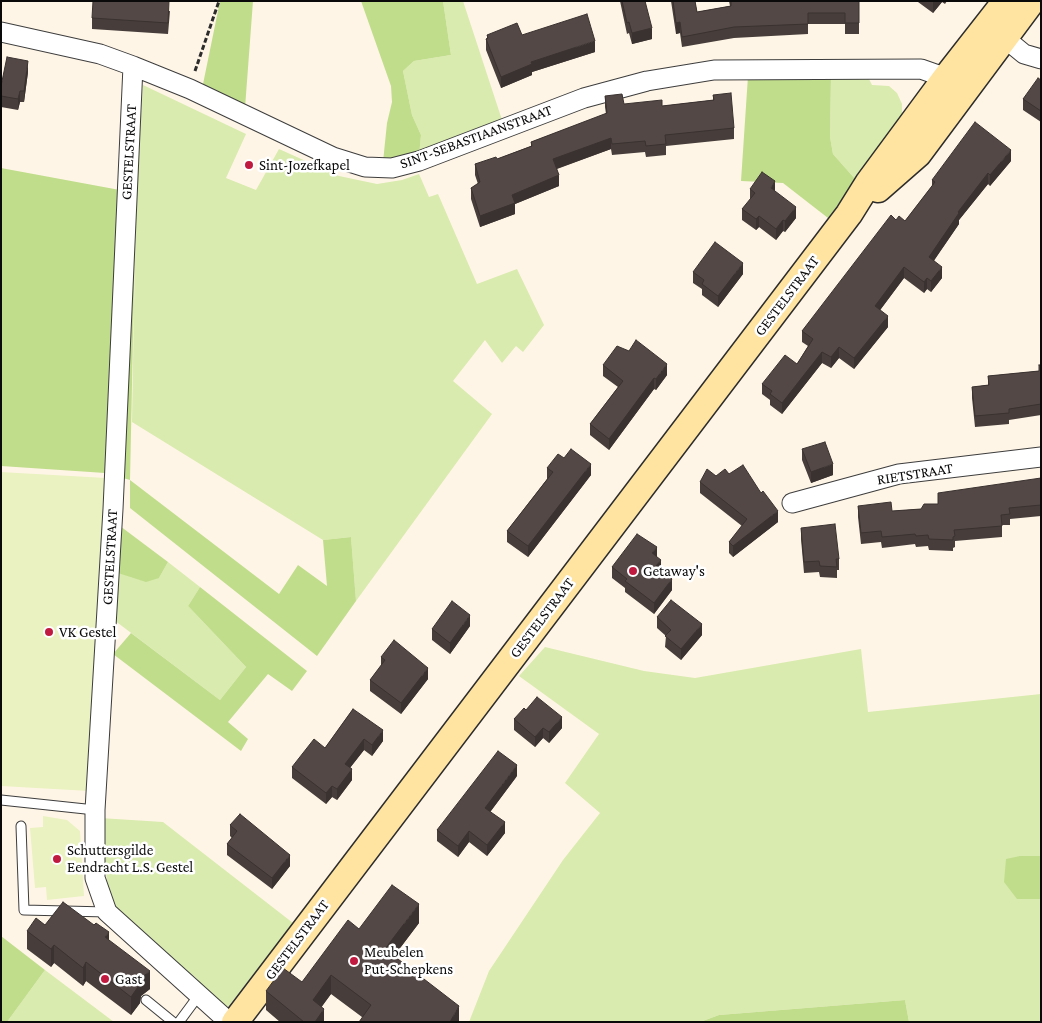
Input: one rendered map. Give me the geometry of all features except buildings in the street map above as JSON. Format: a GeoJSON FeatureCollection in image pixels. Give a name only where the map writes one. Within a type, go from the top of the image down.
{"type":"FeatureCollection","features":[{"type":"Feature","properties":{"kind":"main road","name":"GESTELSTRAAT"},"geometry":{"type":"LineString","coordinates":[[997,32],[1006,1]]}},
{"type":"Feature","properties":{"kind":"main road","name":"GESTELSTRAAT"},"geometry":{"type":"LineString","coordinates":[[235,1022],[849,214],[869,182],[955,86],[997,32],[1032,1]]}},
{"type":"Feature","properties":{"kind":"street","name":"SINT-SEBASTIAANSTRAAT"},"geometry":{"type":"LineString","coordinates":[[1,32],[100,54],[133,66],[190,88],[333,157],[366,167],[392,168],[419,161],[584,98],[647,80],[714,70],[921,68],[955,86]]}},
{"type":"Feature","properties":{"kind":"street"},"geometry":{"type":"LineString","coordinates":[[997,32],[1024,54],[1041,60]]}},
{"type":"Feature","properties":{"kind":"street","name":"GESTELSTRAAT"},"geometry":{"type":"LineString","coordinates":[[133,66],[113,508],[96,810],[95,878],[107,912],[229,1022]]}},
{"type":"Feature","properties":{"kind":"street","name":"RIETSTRAAT"},"geometry":{"type":"LineString","coordinates":[[792,503],[899,474],[1041,457]]}},
{"type":"Feature","properties":{"kind":"lane"},"geometry":{"type":"LineString","coordinates":[[1,800],[96,810]]}},
{"type":"Feature","properties":{"kind":"lane"},"geometry":{"type":"LineString","coordinates":[[21,826],[24,910],[107,912]]}},
{"type":"Feature","properties":{"kind":"lane"},"geometry":{"type":"LineString","coordinates":[[179,1022],[199,995]]}},
{"type":"Feature","properties":{"kind":"lane"},"geometry":{"type":"LineString","coordinates":[[146,1000],[173,1022]]}},
{"type":"Feature","properties":{"kind":"path"},"geometry":{"type":"LineString","coordinates":[[190,88],[219,1]]}},
{"type":"Feature","properties":{"kind":"green space"},"geometry":{"type":"Polygon","coordinates":[[[220,1],[253,1],[245,108],[202,89],[220,1]]]}},
{"type":"Feature","properties":{"kind":"green space"},"geometry":{"type":"Polygon","coordinates":[[[361,1],[443,1],[451,55],[414,61],[403,71],[412,115],[421,135],[419,156],[383,162],[387,123],[392,102],[391,86],[361,1]]]}},
{"type":"Feature","properties":{"kind":"green space"},"geometry":{"type":"Polygon","coordinates":[[[443,1],[463,1],[502,120],[419,156],[421,135],[412,115],[403,71],[414,61],[451,55],[443,1]]]}},
{"type":"Feature","properties":{"kind":"green space"},"geometry":{"type":"Polygon","coordinates":[[[748,76],[831,76],[830,137],[833,154],[856,180],[828,218],[783,183],[741,181],[748,76]]]}},
{"type":"Feature","properties":{"kind":"green space"},"geometry":{"type":"Polygon","coordinates":[[[831,76],[868,77],[872,85],[889,86],[897,93],[902,104],[902,116],[856,180],[833,154],[830,137],[831,76]]]}},
{"type":"Feature","properties":{"kind":"green space"},"geometry":{"type":"Polygon","coordinates":[[[143,85],[246,134],[226,178],[256,190],[279,149],[339,176],[377,184],[402,180],[419,174],[429,197],[438,194],[477,284],[517,269],[544,325],[523,352],[516,346],[502,363],[485,340],[453,381],[492,414],[356,601],[351,537],[323,540],[132,422],[136,193],[143,85]]]}},
{"type":"Feature","properties":{"kind":"green space"},"geometry":{"type":"Polygon","coordinates":[[[1,168],[136,193],[130,480],[105,473],[1,466],[1,168]]]}},
{"type":"Feature","properties":{"kind":"green space","name":"VK Gestel"},"geometry":{"type":"Polygon","coordinates":[[[1,472],[106,478],[89,791],[1,786],[1,472]]]}},
{"type":"Feature","properties":{"kind":"green space"},"geometry":{"type":"Polygon","coordinates":[[[130,480],[279,594],[298,565],[327,586],[323,540],[351,537],[356,601],[317,656],[130,508],[130,480]]]}},
{"type":"Feature","properties":{"kind":"green space"},"geometry":{"type":"Polygon","coordinates":[[[120,526],[168,562],[159,578],[146,582],[118,573],[120,526]]]}},
{"type":"Feature","properties":{"kind":"green space"},"geometry":{"type":"Polygon","coordinates":[[[168,562],[200,587],[188,606],[246,667],[220,700],[114,620],[118,573],[159,578],[168,562]]]}},
{"type":"Feature","properties":{"kind":"green space"},"geometry":{"type":"Polygon","coordinates":[[[200,587],[307,671],[292,691],[268,674],[228,722],[248,739],[241,751],[113,654],[131,633],[220,700],[246,667],[188,606],[200,587]]]}},
{"type":"Feature","properties":{"kind":"green space"},"geometry":{"type":"Polygon","coordinates":[[[545,647],[644,671],[695,678],[861,649],[868,712],[1041,694],[1041,856],[1020,856],[1017,899],[1041,899],[1041,1022],[909,1022],[905,1000],[719,1015],[700,1022],[469,1022],[489,971],[563,860],[600,813],[565,783],[599,734],[519,676],[545,647]]]}},
{"type":"Feature","properties":{"kind":"green space","name":"Schuttersgilde Eendracht L.S. Gestel"},"geometry":{"type":"Polygon","coordinates":[[[43,816],[67,820],[80,831],[84,896],[47,900],[46,887],[35,888],[30,828],[43,827],[43,816]]]}},
{"type":"Feature","properties":{"kind":"green space"},"geometry":{"type":"Polygon","coordinates":[[[100,818],[163,822],[293,923],[228,1007],[221,1008],[195,977],[123,921],[113,907],[108,890],[100,818]]]}},
{"type":"Feature","properties":{"kind":"green space"},"geometry":{"type":"Polygon","coordinates":[[[1020,856],[1041,856],[1041,899],[1017,899],[1004,882],[1006,859],[1020,856]]]}},
{"type":"Feature","properties":{"kind":"green space"},"geometry":{"type":"Polygon","coordinates":[[[1,936],[45,970],[7,1022],[1,1022],[1,936]]]}},
{"type":"Feature","properties":{"kind":"green space"},"geometry":{"type":"Polygon","coordinates":[[[45,970],[114,1022],[7,1022],[45,970]]]}},
{"type":"Feature","properties":{"kind":"green space"},"geometry":{"type":"Polygon","coordinates":[[[905,1000],[909,1022],[700,1022],[719,1015],[905,1000]]]}},
{"type":"Feature","properties":{"kind":"place","name":"Sint-Jozefkapel"},"geometry":{"type":"Point","coordinates":[249,165]}},
{"type":"Feature","properties":{"kind":"place","name":"Getaway's"},"geometry":{"type":"Point","coordinates":[633,571]}},
{"type":"Feature","properties":{"kind":"place","name":"VK Gestel"},"geometry":{"type":"Point","coordinates":[49,632]}},
{"type":"Feature","properties":{"kind":"place","name":"Schuttersgilde Eendracht L.S. Gestel"},"geometry":{"type":"Point","coordinates":[57,859]}},
{"type":"Feature","properties":{"kind":"place","name":"Meubelen Put-Schepkens"},"geometry":{"type":"Point","coordinates":[354,961]}},
{"type":"Feature","properties":{"kind":"place","name":"Gast"},"geometry":{"type":"Point","coordinates":[105,979]}}]}
